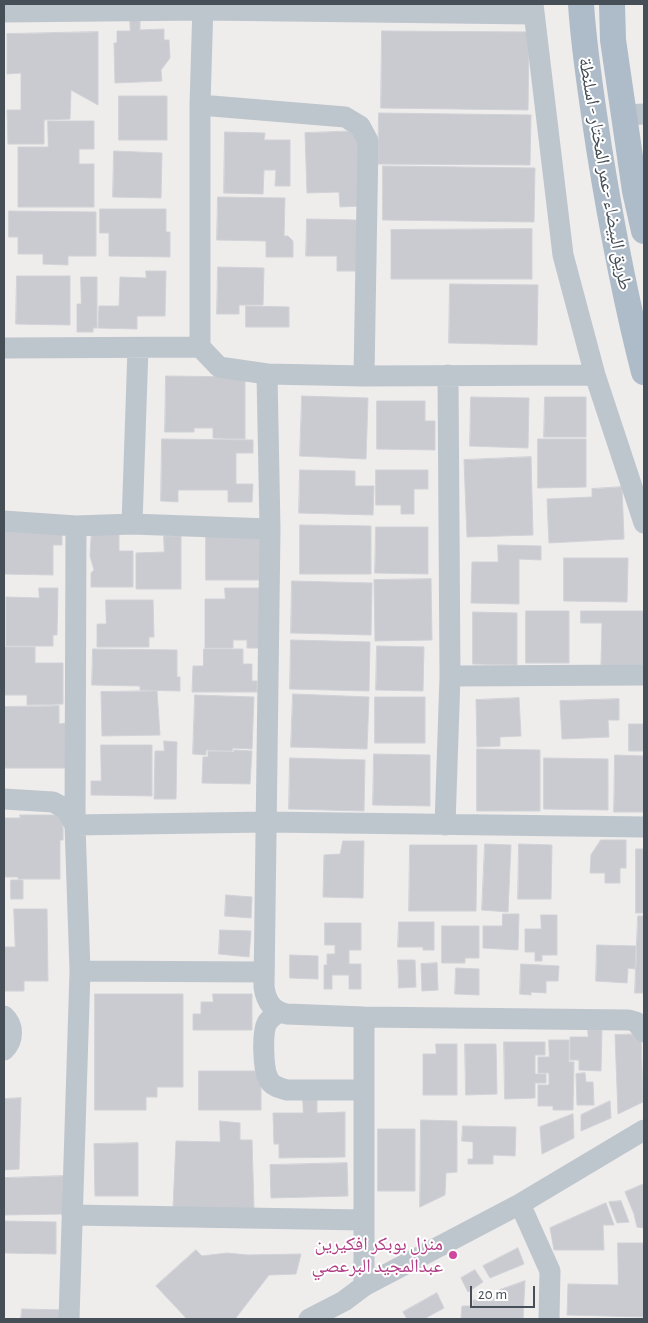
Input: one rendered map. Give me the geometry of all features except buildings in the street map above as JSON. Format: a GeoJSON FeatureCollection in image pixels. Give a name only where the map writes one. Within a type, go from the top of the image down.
{"type":"FeatureCollection","features":[{"type":"Feature","properties":{"kind":"main road","name":"طريق البيضاء -عمر المختار - اسلنطة"},"geometry":{"type":"LineString","coordinates":[[580,4],[584,52],[608,204],[631,322],[644,372]]}},
{"type":"Feature","properties":{"kind":"main road","name":"طريق البيضاء -عمر المختار - اسلنطة"},"geometry":{"type":"LineString","coordinates":[[612,4],[613,40],[634,114],[635,191],[644,231]]}},
{"type":"Feature","properties":{"kind":"street"},"geometry":{"type":"LineString","coordinates":[[203,7],[200,104],[200,347],[219,367],[267,374],[364,376],[595,375]]}},
{"type":"Feature","properties":{"kind":"street"},"geometry":{"type":"LineString","coordinates":[[4,12],[57,8],[203,7],[533,9],[563,255],[595,375],[644,523]]}},
{"type":"Feature","properties":{"kind":"street"},"geometry":{"type":"LineString","coordinates":[[200,104],[345,117],[360,126],[368,141],[364,376]]}},
{"type":"Feature","properties":{"kind":"street"},"geometry":{"type":"LineString","coordinates":[[4,348],[200,347]]}},
{"type":"Feature","properties":{"kind":"street"},"geometry":{"type":"LineString","coordinates":[[132,524],[138,348]]}},
{"type":"Feature","properties":{"kind":"street"},"geometry":{"type":"LineString","coordinates":[[267,374],[270,529],[264,972],[265,994],[268,1001],[279,1012],[364,1017],[629,1020],[636,1022],[644,1032]]}},
{"type":"Feature","properties":{"kind":"street"},"geometry":{"type":"LineString","coordinates":[[445,825],[450,676],[448,375]]}},
{"type":"Feature","properties":{"kind":"street"},"geometry":{"type":"LineString","coordinates":[[4,521],[76,526],[132,524],[270,529]]}},
{"type":"Feature","properties":{"kind":"street"},"geometry":{"type":"LineString","coordinates":[[69,1319],[80,971],[75,825],[76,526]]}},
{"type":"Feature","properties":{"kind":"street"},"geometry":{"type":"LineString","coordinates":[[450,676],[644,675]]}},
{"type":"Feature","properties":{"kind":"street"},"geometry":{"type":"LineString","coordinates":[[4,799],[53,802],[66,809],[75,825]]}},
{"type":"Feature","properties":{"kind":"street"},"geometry":{"type":"LineString","coordinates":[[75,825],[267,822],[644,827]]}},
{"type":"Feature","properties":{"kind":"street"},"geometry":{"type":"LineString","coordinates":[[80,971],[264,972]]}},
{"type":"Feature","properties":{"kind":"street"},"geometry":{"type":"LineString","coordinates":[[279,1012],[267,1023],[265,1030],[266,1071],[272,1084],[287,1090],[364,1090]]}},
{"type":"Feature","properties":{"kind":"street"},"geometry":{"type":"LineString","coordinates":[[4,1016],[10,1025],[12,1033],[11,1040],[4,1050]]}},
{"type":"Feature","properties":{"kind":"street"},"geometry":{"type":"LineString","coordinates":[[364,1017],[364,1286]]}},
{"type":"Feature","properties":{"kind":"street"},"geometry":{"type":"LineString","coordinates":[[309,1319],[344,1300],[364,1286],[520,1204],[644,1130]]}},
{"type":"Feature","properties":{"kind":"street"},"geometry":{"type":"LineString","coordinates":[[520,1204],[550,1271],[549,1319]]}},
{"type":"Feature","properties":{"kind":"street"},"geometry":{"type":"LineString","coordinates":[[72,1215],[364,1220]]}},
{"type":"Feature","properties":{"kind":"place","name":"منزل بوبكر افكيرين عبدالمجيد البرعصي"},"geometry":{"type":"Point","coordinates":[453,1255]}}]}
